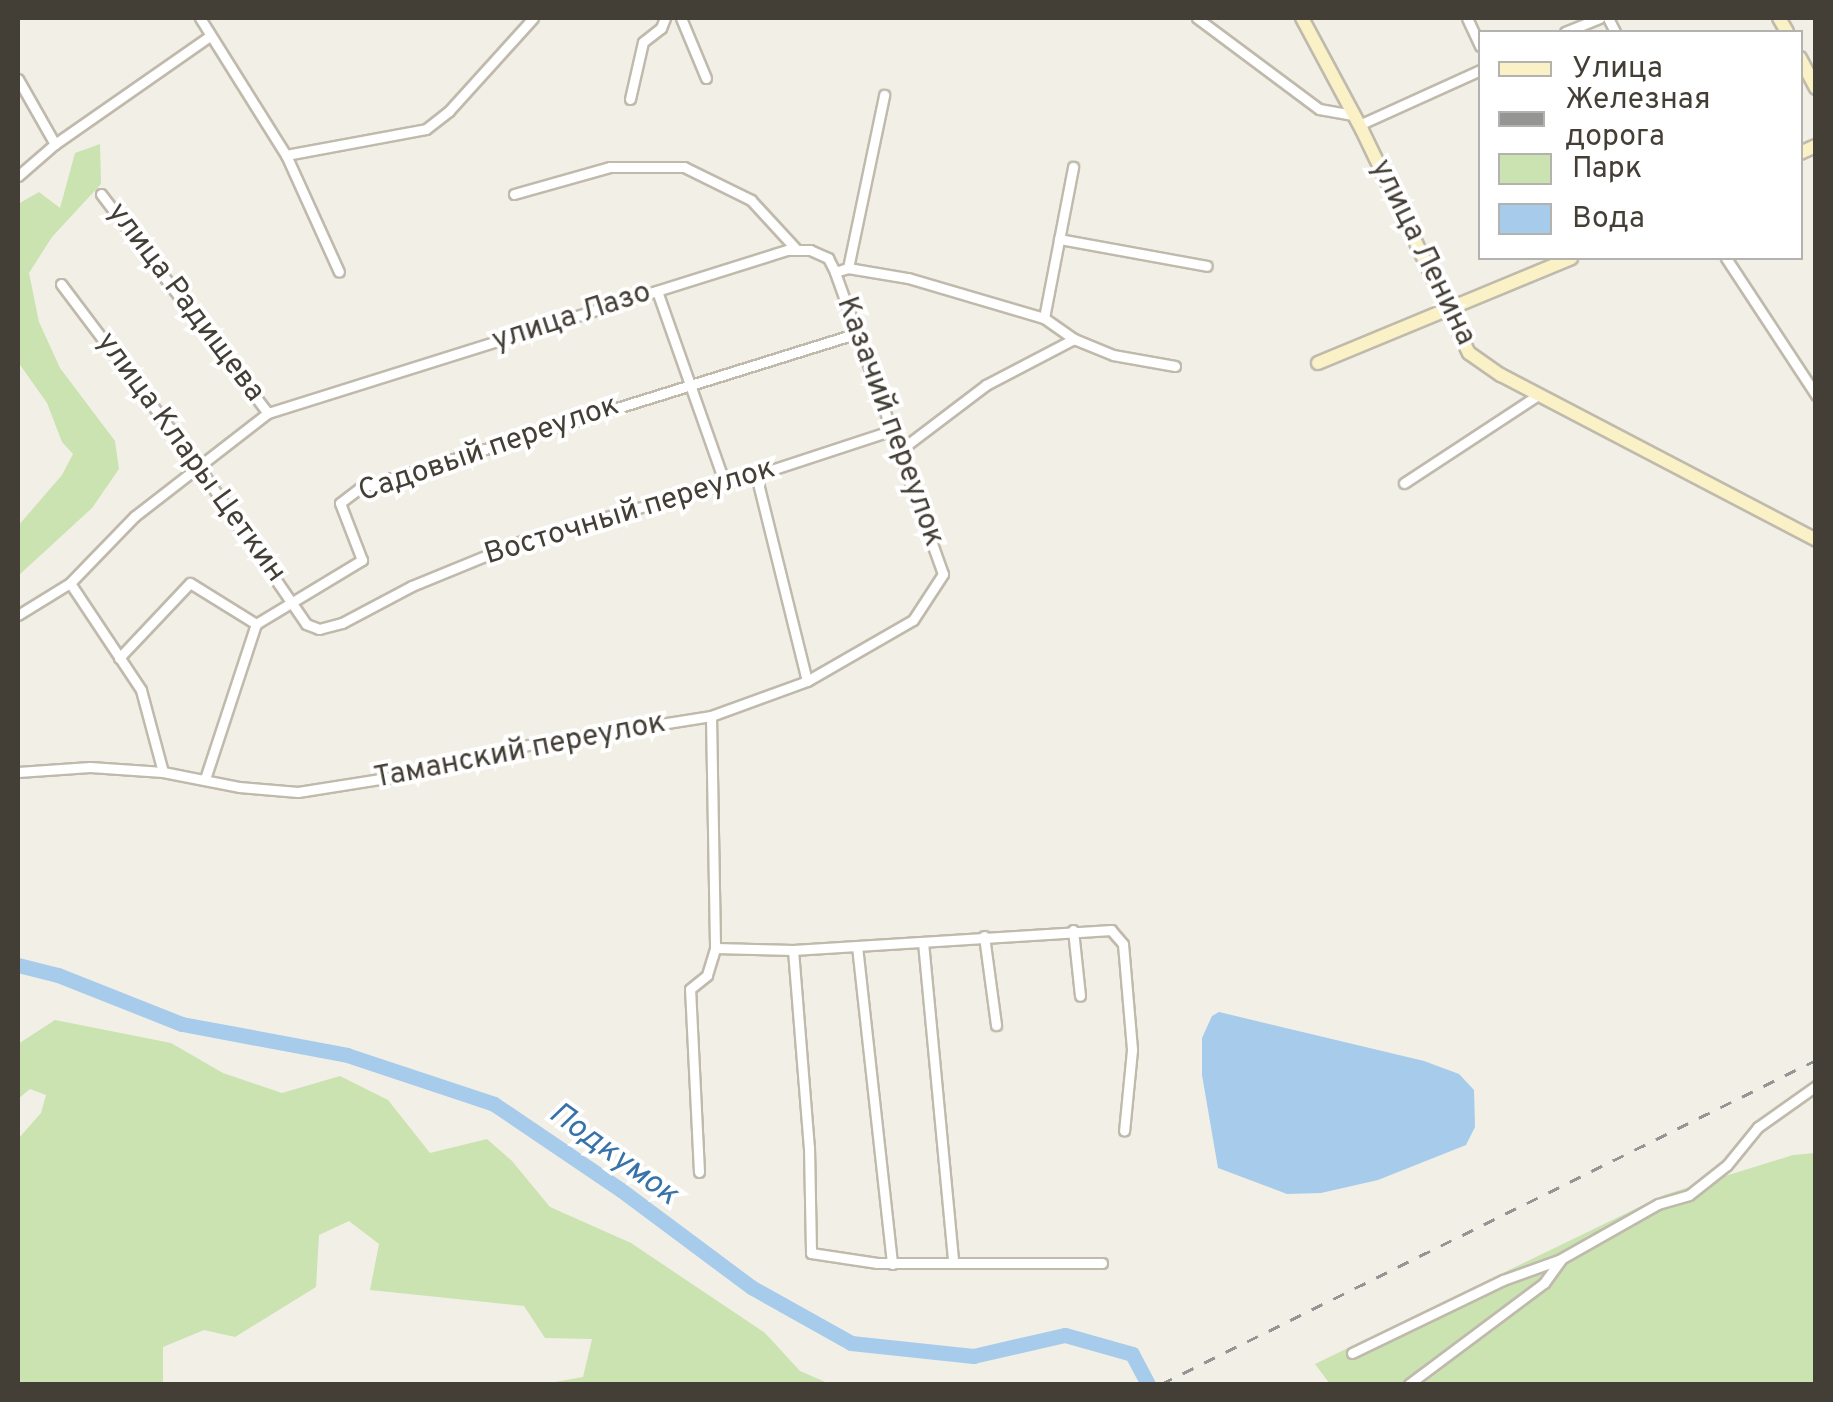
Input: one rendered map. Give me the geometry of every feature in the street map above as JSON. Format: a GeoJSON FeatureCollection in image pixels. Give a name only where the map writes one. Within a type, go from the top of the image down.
{"type":"FeatureCollection","features":[{"type":"Feature","properties":{"kind":"street"},"geometry":{"type":"LineString","coordinates":[[200,18],[286,155],[340,272]]}},
{"type":"Feature","properties":{"kind":"street"},"geometry":{"type":"LineString","coordinates":[[286,155],[426,129],[449,111],[534,18]]}},
{"type":"Feature","properties":{"kind":"street"},"geometry":{"type":"LineString","coordinates":[[630,100],[643,42],[662,28],[666,18]]}},
{"type":"Feature","properties":{"kind":"street"},"geometry":{"type":"LineString","coordinates":[[681,18],[706,78]]}},
{"type":"Feature","properties":{"kind":"street"},"geometry":{"type":"LineString","coordinates":[[1197,18],[1319,109],[1356,120],[1478,71]]}},
{"type":"Feature","properties":{"kind":"street","name":"улица Ленина"},"geometry":{"type":"LineString","coordinates":[[1302,18],[1469,353],[1538,394],[1816,540]]}},
{"type":"Feature","properties":{"kind":"street"},"geometry":{"type":"LineString","coordinates":[[1467,18],[1478,42]]}},
{"type":"Feature","properties":{"kind":"street"},"geometry":{"type":"LineString","coordinates":[[1570,30],[1599,18]]}},
{"type":"Feature","properties":{"kind":"street"},"geometry":{"type":"LineString","coordinates":[[18,176],[55,144],[210,36]]}},
{"type":"Feature","properties":{"kind":"street"},"geometry":{"type":"LineString","coordinates":[[1803,64],[1816,88]]}},
{"type":"Feature","properties":{"kind":"street"},"geometry":{"type":"LineString","coordinates":[[18,79],[55,144]]}},
{"type":"Feature","properties":{"kind":"street","name":"Казачий переулок"},"geometry":{"type":"LineString","coordinates":[[848,268],[884,94]]}},
{"type":"Feature","properties":{"kind":"street"},"geometry":{"type":"LineString","coordinates":[[514,194],[610,167],[684,167],[751,200],[796,249],[828,258],[835,272],[848,268],[908,278],[1044,318],[1074,339],[1113,355],[1175,366]]}},
{"type":"Feature","properties":{"kind":"street"},"geometry":{"type":"LineString","coordinates":[[1044,318],[1073,167]]}},
{"type":"Feature","properties":{"kind":"street","name":"улица Радищева"},"geometry":{"type":"LineString","coordinates":[[101,194],[268,412]]}},
{"type":"Feature","properties":{"kind":"street"},"geometry":{"type":"LineString","coordinates":[[1060,240],[1208,266]]}},
{"type":"Feature","properties":{"kind":"street","name":"улица Лазо"},"geometry":{"type":"LineString","coordinates":[[18,615],[70,582],[135,516],[268,412],[796,249]]}},
{"type":"Feature","properties":{"kind":"street"},"geometry":{"type":"LineString","coordinates":[[1318,363],[1567,260]]}},
{"type":"Feature","properties":{"kind":"street"},"geometry":{"type":"LineString","coordinates":[[1727,260],[1816,395]]}},
{"type":"Feature","properties":{"kind":"street","name":"Казачий переулок"},"geometry":{"type":"LineString","coordinates":[[807,681],[913,620],[943,574],[835,272]]}},
{"type":"Feature","properties":{"kind":"street","name":"улица Клары Цеткин"},"geometry":{"type":"LineString","coordinates":[[61,284],[198,466],[292,598],[306,624],[320,629]]}},
{"type":"Feature","properties":{"kind":"street"},"geometry":{"type":"LineString","coordinates":[[657,291],[725,484]]}},
{"type":"Feature","properties":{"kind":"street","name":"Садовый переулок"},"geometry":{"type":"LineString","coordinates":[[256,624],[292,598],[362,560],[340,503],[360,488],[858,334]]}},
{"type":"Feature","properties":{"kind":"street"},"geometry":{"type":"LineString","coordinates":[[899,451],[986,384],[1074,339]]}},
{"type":"Feature","properties":{"kind":"street"},"geometry":{"type":"LineString","coordinates":[[1404,483],[1538,394]]}},
{"type":"Feature","properties":{"kind":"street","name":"Восточный переулок"},"geometry":{"type":"LineString","coordinates":[[320,629],[342,623],[412,586],[524,540],[756,475],[890,431]]}},
{"type":"Feature","properties":{"kind":"street"},"geometry":{"type":"LineString","coordinates":[[756,475],[807,681]]}},
{"type":"Feature","properties":{"kind":"street"},"geometry":{"type":"LineString","coordinates":[[70,582],[140,690],[162,772]]}},
{"type":"Feature","properties":{"kind":"street"},"geometry":{"type":"LineString","coordinates":[[119,658],[190,583],[256,624],[205,779]]}},
{"type":"Feature","properties":{"kind":"street","name":"Таманский переулок"},"geometry":{"type":"LineString","coordinates":[[19,772],[90,767],[162,772],[298,792],[370,783],[509,748],[712,716],[807,681]]}},
{"type":"Feature","properties":{"kind":"street"},"geometry":{"type":"LineString","coordinates":[[699,1172],[690,989],[707,975],[715,948],[712,716]]}},
{"type":"Feature","properties":{"kind":"street"},"geometry":{"type":"LineString","coordinates":[[18,760],[19,772]]}},
{"type":"Feature","properties":{"kind":"street"},"geometry":{"type":"LineString","coordinates":[[1073,930],[1080,996]]}},
{"type":"Feature","properties":{"kind":"street"},"geometry":{"type":"LineString","coordinates":[[715,948],[793,950],[1111,930],[1123,944],[1132,1050],[1124,1131]]}},
{"type":"Feature","properties":{"kind":"street"},"geometry":{"type":"LineString","coordinates":[[984,936],[996,1026]]}},
{"type":"Feature","properties":{"kind":"street"},"geometry":{"type":"LineString","coordinates":[[923,942],[953,1262]]}},
{"type":"Feature","properties":{"kind":"street"},"geometry":{"type":"LineString","coordinates":[[857,946],[892,1264]]}},
{"type":"Feature","properties":{"kind":"street"},"geometry":{"type":"LineString","coordinates":[[793,950],[810,1147],[811,1253],[892,1264],[1102,1262]]}},
{"type":"Feature","properties":{"kind":"street"},"geometry":{"type":"LineString","coordinates":[[1352,1353],[1503,1280],[1562,1258],[1621,1222],[1689,1195],[1727,1165],[1758,1127],[1816,1086]]}},
{"type":"Feature","properties":{"kind":"street"},"geometry":{"type":"LineString","coordinates":[[1409,1384],[1544,1283],[1562,1258]]}},
{"type":"Feature","properties":{"kind":"green space"},"geometry":{"type":"Polygon","coordinates":[[[100,144],[101,184],[52,237],[29,273],[39,322],[60,368],[115,441],[119,469],[92,508],[18,576],[18,526],[62,475],[73,454],[62,442],[47,403],[18,362],[18,204],[39,192],[60,208],[75,153],[100,144]]]}},
{"type":"Feature","properties":{"kind":"green space"},"geometry":{"type":"Polygon","coordinates":[[[55,1020],[171,1043],[223,1073],[282,1093],[340,1076],[388,1100],[430,1153],[487,1139],[512,1161],[550,1207],[631,1243],[765,1333],[800,1371],[830,1384],[544,1384],[583,1377],[592,1339],[545,1338],[524,1306],[370,1290],[379,1244],[349,1221],[319,1235],[316,1287],[235,1337],[204,1330],[163,1347],[163,1384],[18,1384],[18,1139],[41,1113],[46,1095],[30,1089],[18,1099],[18,1044],[55,1020]]]}},
{"type":"Feature","properties":{"kind":"green space"},"geometry":{"type":"Polygon","coordinates":[[[1815,1153],[1815,1384],[1330,1384],[1315,1364],[1664,1195],[1793,1155],[1815,1153]]]}},
{"type":"Feature","properties":{"kind":"water"},"geometry":{"type":"Polygon","coordinates":[[[1219,1012],[1424,1061],[1459,1074],[1474,1090],[1475,1127],[1466,1145],[1378,1180],[1321,1193],[1287,1194],[1218,1168],[1202,1075],[1202,1038],[1212,1016],[1219,1012]]]}},
{"type":"Feature","properties":{"kind":"waterway","name":"Подкумок"},"geometry":{"type":"LineString","coordinates":[[18,965],[58,975],[182,1024],[347,1055],[494,1104],[621,1190],[751,1287],[851,1343],[973,1356],[1065,1335],[1132,1354],[1148,1384]]}},
{"type":"Feature","properties":{"kind":"railway"},"geometry":{"type":"LineString","coordinates":[[1161,1384],[1816,1060]]}}]}
